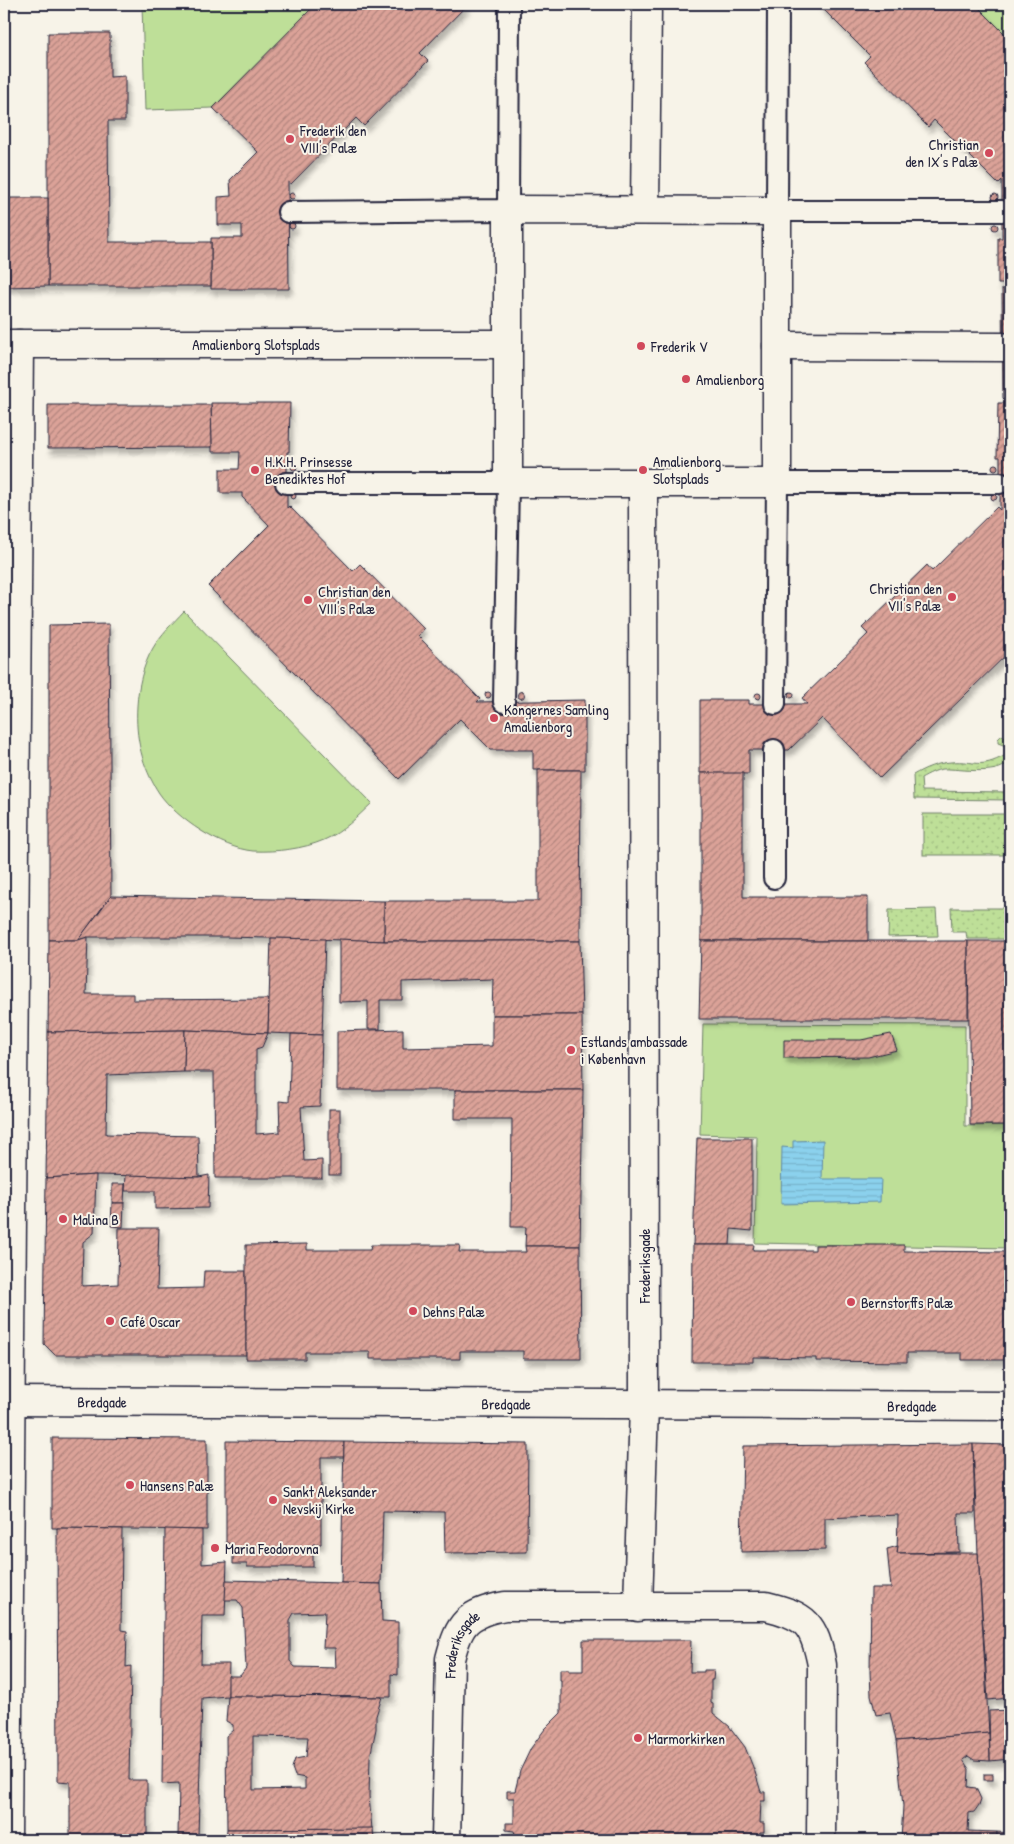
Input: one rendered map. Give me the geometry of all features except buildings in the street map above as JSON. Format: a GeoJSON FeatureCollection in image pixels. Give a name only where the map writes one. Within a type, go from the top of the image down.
{"type":"FeatureCollection","features":[{"type":"Feature","properties":{"kind":"street"},"geometry":{"type":"LineString","coordinates":[[645,210],[647,4]]}},
{"type":"Feature","properties":{"kind":"street"},"geometry":{"type":"LineString","coordinates":[[508,210],[645,210],[777,211],[777,483],[508,483],[508,210]]}},
{"type":"Feature","properties":{"kind":"street"},"geometry":{"type":"LineString","coordinates":[[7,1840],[11,344]]}},
{"type":"Feature","properties":{"kind":"street","name":"Amalienborg Slotsplads"},"geometry":{"type":"LineString","coordinates":[[11,344],[508,344]]}},
{"type":"Feature","properties":{"kind":"street"},"geometry":{"type":"LineString","coordinates":[[777,346],[1002,347]]}},
{"type":"Feature","properties":{"kind":"street","name":"Frederiksgade"},"geometry":{"type":"LineString","coordinates":[[638,1607],[644,1404],[643,483]]}},
{"type":"Feature","properties":{"kind":"street","name":"Bredgade"},"geometry":{"type":"LineString","coordinates":[[7,1401],[1010,1406]]}},
{"type":"Feature","properties":{"kind":"street","name":"Frederiksgade"},"geometry":{"type":"LineString","coordinates":[[446,1840],[450,1659],[455,1638],[460,1628],[470,1618],[485,1610],[505,1606],[766,1606],[789,1612],[803,1619],[812,1630],[819,1649],[822,1665],[821,1840]]}},
{"type":"Feature","properties":{"kind":"lane"},"geometry":{"type":"LineString","coordinates":[[288,212],[508,210],[509,4]]}},
{"type":"Feature","properties":{"kind":"lane"},"geometry":{"type":"LineString","coordinates":[[778,4],[777,211],[1002,211]]}},
{"type":"Feature","properties":{"kind":"lane"},"geometry":{"type":"LineString","coordinates":[[286,483],[508,483],[504,702]]}},
{"type":"Feature","properties":{"kind":"lane"},"geometry":{"type":"LineString","coordinates":[[775,704],[777,483],[1000,483]]}},
{"type":"Feature","properties":{"kind":"lane"},"geometry":{"type":"LineString","coordinates":[[774,750],[774,878]]}},
{"type":"Feature","properties":{"kind":"green space"},"geometry":{"type":"Polygon","coordinates":[[[142,4],[318,4],[213,108],[145,110],[142,4]]]}},
{"type":"Feature","properties":{"kind":"green space"},"geometry":{"type":"Polygon","coordinates":[[[973,4],[1010,4],[1010,40],[973,4]]]}},
{"type":"Feature","properties":{"kind":"green space"},"geometry":{"type":"Polygon","coordinates":[[[184,611],[372,803],[344,828],[331,837],[299,848],[262,851],[241,849],[201,831],[177,813],[159,793],[148,773],[141,751],[137,729],[139,691],[149,655],[163,633],[184,611]]]}},
{"type":"Feature","properties":{"kind":"green space"},"geometry":{"type":"Polygon","coordinates":[[[1010,734],[1010,758],[1000,768],[980,771],[943,769],[921,778],[922,791],[1010,792],[1010,800],[914,799],[913,775],[941,763],[983,763],[997,760],[1006,755],[1006,746],[998,743],[998,739],[1002,735],[1006,738],[1010,734]]]}},
{"type":"Feature","properties":{"kind":"green space"},"geometry":{"type":"Polygon","coordinates":[[[923,814],[1010,814],[1010,855],[923,855],[923,814]]]}},
{"type":"Feature","properties":{"kind":"green space"},"geometry":{"type":"Polygon","coordinates":[[[951,908],[1010,908],[1010,939],[967,939],[966,932],[952,932],[951,908]]]}},
{"type":"Feature","properties":{"kind":"green space"},"geometry":{"type":"Polygon","coordinates":[[[936,909],[938,936],[888,937],[889,910],[936,909]]]}},
{"type":"Feature","properties":{"kind":"green space"},"geometry":{"type":"Polygon","coordinates":[[[703,1024],[965,1025],[965,1126],[1010,1125],[1010,1248],[755,1243],[757,1136],[700,1134],[703,1024]]]}},
{"type":"Feature","properties":{"kind":"water"},"geometry":{"type":"Polygon","coordinates":[[[823,1140],[822,1179],[881,1179],[880,1202],[781,1204],[782,1147],[793,1148],[793,1141],[823,1140]]]}},
{"type":"Feature","properties":{"kind":"place","name":"Frederik den VIII's Palæ"},"geometry":{"type":"Point","coordinates":[290,139]}},
{"type":"Feature","properties":{"kind":"place","name":"Christian den IX's Palæ"},"geometry":{"type":"Point","coordinates":[989,153]}},
{"type":"Feature","properties":{"kind":"place","name":"Frederik V"},"geometry":{"type":"Point","coordinates":[641,346]}},
{"type":"Feature","properties":{"kind":"place","name":"Amalienborg"},"geometry":{"type":"Point","coordinates":[686,379]}},
{"type":"Feature","properties":{"kind":"place","name":"H.K.H. Prinsesse Benediktes Hof"},"geometry":{"type":"Point","coordinates":[255,470]}},
{"type":"Feature","properties":{"kind":"place","name":"Amalienborg Slotsplads"},"geometry":{"type":"Point","coordinates":[643,470]}},
{"type":"Feature","properties":{"kind":"place","name":"Christian den VII's Palæ"},"geometry":{"type":"Point","coordinates":[952,597]}},
{"type":"Feature","properties":{"kind":"place","name":"Christian den VIII's Palæ"},"geometry":{"type":"Point","coordinates":[308,600]}},
{"type":"Feature","properties":{"kind":"place","name":"Kongernes Samling Amalienborg"},"geometry":{"type":"Point","coordinates":[494,718]}},
{"type":"Feature","properties":{"kind":"place","name":"Estlands ambassade i København"},"geometry":{"type":"Point","coordinates":[571,1050]}},
{"type":"Feature","properties":{"kind":"place","name":"Malina B"},"geometry":{"type":"Point","coordinates":[63,1219]}},
{"type":"Feature","properties":{"kind":"place","name":"Bernstorffs Palæ"},"geometry":{"type":"Point","coordinates":[851,1302]}},
{"type":"Feature","properties":{"kind":"place","name":"Dehns Palæ"},"geometry":{"type":"Point","coordinates":[413,1311]}},
{"type":"Feature","properties":{"kind":"place","name":"Café Oscar"},"geometry":{"type":"Point","coordinates":[110,1321]}},
{"type":"Feature","properties":{"kind":"place","name":"Hansens Palæ"},"geometry":{"type":"Point","coordinates":[130,1485]}},
{"type":"Feature","properties":{"kind":"place","name":"Sankt Aleksander Nevskij Kirke"},"geometry":{"type":"Point","coordinates":[273,1500]}},
{"type":"Feature","properties":{"kind":"place","name":"Maria Feodorovna"},"geometry":{"type":"Point","coordinates":[215,1548]}},
{"type":"Feature","properties":{"kind":"place","name":"Marmorkirken"},"geometry":{"type":"Point","coordinates":[638,1738]}}]}
